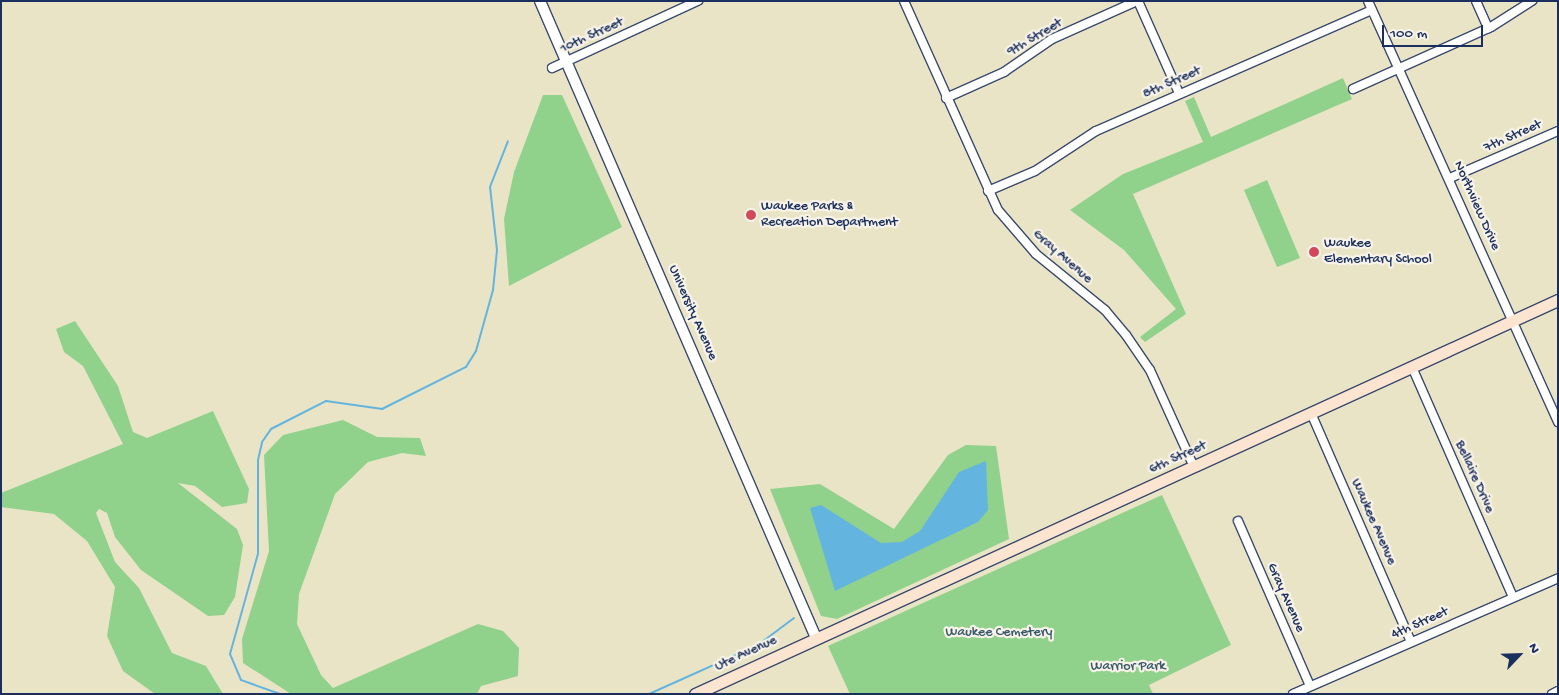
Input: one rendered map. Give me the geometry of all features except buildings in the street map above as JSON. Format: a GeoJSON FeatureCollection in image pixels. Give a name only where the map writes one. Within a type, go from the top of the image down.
{"type":"FeatureCollection","features":[{"type":"Feature","properties":{"kind":"main road","name":"6th Street"},"geometry":{"type":"LineString","coordinates":[[813,640],[1558,300]]}},
{"type":"Feature","properties":{"kind":"main road","name":"Ute Avenue"},"geometry":{"type":"LineString","coordinates":[[695,694],[813,640]]}},
{"type":"Feature","properties":{"kind":"street","name":"University Avenue"},"geometry":{"type":"LineString","coordinates":[[540,1],[813,640]]}},
{"type":"Feature","properties":{"kind":"street","name":"10th Street"},"geometry":{"type":"LineString","coordinates":[[552,68],[698,1]]}},
{"type":"Feature","properties":{"kind":"street","name":"Gray Avenue"},"geometry":{"type":"LineString","coordinates":[[904,1],[988,191],[1011,227],[1036,254],[1105,310],[1126,335],[1150,370],[1194,467]]}},
{"type":"Feature","properties":{"kind":"street","name":"9th Street"},"geometry":{"type":"LineString","coordinates":[[946,98],[1004,72],[1052,39],[1138,1]]}},
{"type":"Feature","properties":{"kind":"street"},"geometry":{"type":"LineString","coordinates":[[1138,1],[1179,94]]}},
{"type":"Feature","properties":{"kind":"street","name":"Northview Drive"},"geometry":{"type":"LineString","coordinates":[[1368,1],[1401,67],[1558,422]]}},
{"type":"Feature","properties":{"kind":"street"},"geometry":{"type":"LineString","coordinates":[[1476,1],[1488,28]]}},
{"type":"Feature","properties":{"kind":"street"},"geometry":{"type":"LineString","coordinates":[[1353,89],[1488,28],[1532,1]]}},
{"type":"Feature","properties":{"kind":"street","name":"8th Street"},"geometry":{"type":"LineString","coordinates":[[988,191],[1035,171],[1096,131],[1372,10]]}},
{"type":"Feature","properties":{"kind":"street","name":"7th Street"},"geometry":{"type":"LineString","coordinates":[[1450,178],[1558,131]]}},
{"type":"Feature","properties":{"kind":"street","name":"Bellaire Drive"},"geometry":{"type":"LineString","coordinates":[[1412,367],[1513,597]]}},
{"type":"Feature","properties":{"kind":"street","name":"Waukee Avenue"},"geometry":{"type":"LineString","coordinates":[[1312,413],[1412,642]]}},
{"type":"Feature","properties":{"kind":"street","name":"Gray Avenue"},"geometry":{"type":"LineString","coordinates":[[1238,521],[1310,686]]}},
{"type":"Feature","properties":{"kind":"street","name":"4th Street"},"geometry":{"type":"LineString","coordinates":[[1293,694],[1558,578]]}},
{"type":"Feature","properties":{"kind":"street"},"geometry":{"type":"LineString","coordinates":[[1552,694],[1558,691]]}},
{"type":"Feature","properties":{"kind":"green space"},"geometry":{"type":"Polygon","coordinates":[[[1343,78],[1352,99],[1133,194],[1186,314],[1145,342],[1140,337],[1176,309],[1124,250],[1070,210],[1123,174],[1203,142],[1185,101],[1194,97],[1211,137],[1343,78]]]}},
{"type":"Feature","properties":{"kind":"green space"},"geometry":{"type":"Polygon","coordinates":[[[543,95],[562,95],[622,227],[509,286],[504,219],[514,172],[543,95]]]}},
{"type":"Feature","properties":{"kind":"green space"},"geometry":{"type":"Polygon","coordinates":[[[1267,180],[1300,258],[1277,267],[1244,190],[1267,180]]]}},
{"type":"Feature","properties":{"kind":"green space"},"geometry":{"type":"Polygon","coordinates":[[[75,321],[118,386],[133,432],[147,438],[213,411],[249,489],[247,503],[222,507],[195,486],[178,483],[237,529],[243,545],[235,597],[224,615],[208,616],[141,570],[115,537],[107,513],[99,509],[96,513],[115,562],[139,588],[172,653],[206,666],[223,694],[155,694],[123,671],[107,636],[115,587],[87,541],[54,514],[1,507],[1,493],[123,444],[83,366],[64,352],[56,329],[75,321]]]}},
{"type":"Feature","properties":{"kind":"green space"},"geometry":{"type":"Polygon","coordinates":[[[343,420],[377,437],[420,438],[426,456],[402,453],[368,462],[335,494],[299,594],[297,624],[321,675],[333,688],[478,624],[503,631],[519,648],[518,676],[481,686],[477,694],[291,694],[243,663],[242,639],[269,551],[264,455],[283,435],[343,420]]]}},
{"type":"Feature","properties":{"kind":"green space"},"geometry":{"type":"Polygon","coordinates":[[[966,445],[996,446],[1009,539],[837,619],[821,616],[770,489],[820,484],[894,529],[948,455],[966,445]]]}},
{"type":"Feature","properties":{"kind":"green space","name":"Waukee Cemetery"},"geometry":{"type":"Polygon","coordinates":[[[1162,495],[1231,645],[1149,685],[1153,694],[850,694],[828,646],[1162,495]]]}},
{"type":"Feature","properties":{"kind":"water"},"geometry":{"type":"Polygon","coordinates":[[[986,461],[988,510],[978,522],[835,591],[810,508],[821,505],[881,543],[902,542],[920,531],[959,472],[986,461]]]}},
{"type":"Feature","properties":{"kind":"waterway"},"geometry":{"type":"LineString","coordinates":[[280,694],[241,680],[230,654],[258,554],[258,460],[262,442],[271,429],[326,401],[382,409],[466,367],[476,351],[493,290],[497,250],[490,187],[508,141]]}},
{"type":"Feature","properties":{"kind":"waterway"},"geometry":{"type":"LineString","coordinates":[[649,694],[758,645],[794,618]]}},
{"type":"Feature","properties":{"kind":"place","name":"Waukee Parks & Recreation Department"},"geometry":{"type":"Point","coordinates":[751,215]}},
{"type":"Feature","properties":{"kind":"place","name":"Waukee Elementary School"},"geometry":{"type":"Point","coordinates":[1314,252]}},
{"type":"Feature","properties":{"kind":"park label","name":"Warrior Park"},"geometry":{"type":"Point","coordinates":[1128,667]}}]}
